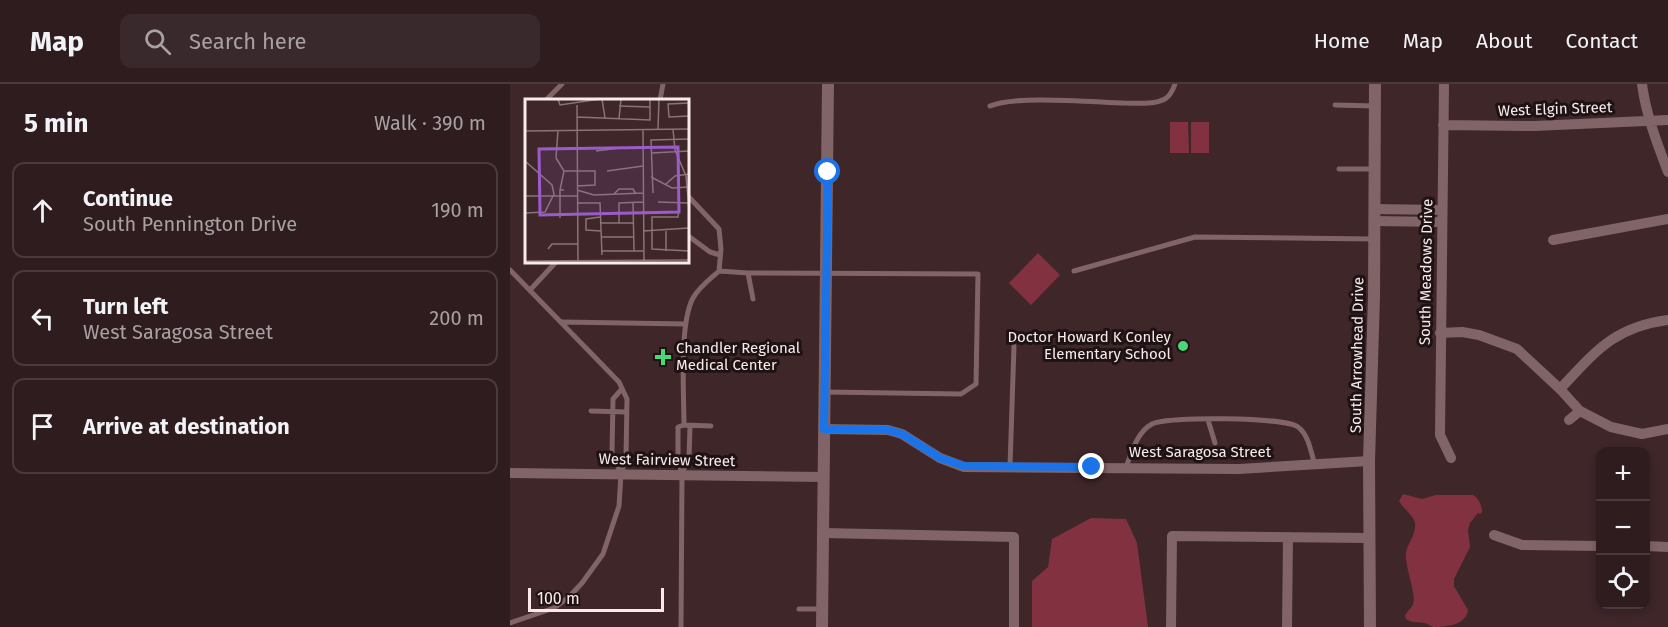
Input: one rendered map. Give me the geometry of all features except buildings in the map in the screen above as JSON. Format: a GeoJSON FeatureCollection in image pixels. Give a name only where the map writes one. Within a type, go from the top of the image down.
{"type":"FeatureCollection","features":[{"type":"Feature","properties":{"kind":"street"},"geometry":{"type":"LineString","coordinates":[[822,627],[828,84]]}},
{"type":"Feature","properties":{"kind":"street","name":"South Arrowhead Drive"},"geometry":{"type":"LineString","coordinates":[[1370,627],[1369,460],[1375,84]]}},
{"type":"Feature","properties":{"kind":"street","name":"South Meadows Drive"},"geometry":{"type":"LineString","coordinates":[[1444,84],[1440,435],[1451,458]]}},
{"type":"Feature","properties":{"kind":"street"},"geometry":{"type":"LineString","coordinates":[[1642,84],[1650,120],[1668,172]]}},
{"type":"Feature","properties":{"kind":"street","name":"West Elgin Street"},"geometry":{"type":"LineString","coordinates":[[1443,125],[1534,126],[1668,120]]}},
{"type":"Feature","properties":{"kind":"street"},"geometry":{"type":"LineString","coordinates":[[1374,215],[1442,216]]}},
{"type":"Feature","properties":{"kind":"street"},"geometry":{"type":"LineString","coordinates":[[1553,240],[1668,219]]}},
{"type":"Feature","properties":{"kind":"street"},"geometry":{"type":"LineString","coordinates":[[1560,389],[1602,345],[1620,333],[1636,326],[1668,320]]}},
{"type":"Feature","properties":{"kind":"street"},"geometry":{"type":"LineString","coordinates":[[1440,333],[1462,332],[1479,335],[1517,349],[1580,411],[1611,427],[1642,434],[1668,429]]}},
{"type":"Feature","properties":{"kind":"street"},"geometry":{"type":"LineString","coordinates":[[1569,420],[1580,411]]}},
{"type":"Feature","properties":{"kind":"street","name":"West Saragosa Street"},"geometry":{"type":"LineString","coordinates":[[824,429],[888,430],[902,434],[940,458],[964,466],[1239,469],[1369,460]]}},
{"type":"Feature","properties":{"kind":"street","name":"West Fairview Street"},"geometry":{"type":"LineString","coordinates":[[510,473],[824,477]]}},
{"type":"Feature","properties":{"kind":"street"},"geometry":{"type":"LineString","coordinates":[[823,533],[1014,537],[1014,627]]}},
{"type":"Feature","properties":{"kind":"street"},"geometry":{"type":"LineString","coordinates":[[1494,535],[1522,545],[1596,546]]}},
{"type":"Feature","properties":{"kind":"street"},"geometry":{"type":"LineString","coordinates":[[1171,627],[1172,536],[1370,538]]}},
{"type":"Feature","properties":{"kind":"street"},"geometry":{"type":"LineString","coordinates":[[1287,627],[1288,537]]}},
{"type":"Feature","properties":{"kind":"street"},"geometry":{"type":"LineString","coordinates":[[1650,546],[1668,547]]}},
{"type":"Feature","properties":{"kind":"lane"},"geometry":{"type":"LineString","coordinates":[[547,99],[562,84]]}},
{"type":"Feature","properties":{"kind":"lane"},"geometry":{"type":"LineString","coordinates":[[660,99],[663,84]]}},
{"type":"Feature","properties":{"kind":"lane"},"geometry":{"type":"LineString","coordinates":[[990,106],[999,102],[1029,101],[1136,103],[1158,101],[1167,99],[1175,84]]}},
{"type":"Feature","properties":{"kind":"lane"},"geometry":{"type":"LineString","coordinates":[[1335,105],[1375,106]]}},
{"type":"Feature","properties":{"kind":"lane"},"geometry":{"type":"LineString","coordinates":[[1339,168],[1374,169]]}},
{"type":"Feature","properties":{"kind":"lane"},"geometry":{"type":"LineString","coordinates":[[681,627],[682,475],[678,458],[684,426],[686,324],[693,298],[719,271],[720,255],[718,229],[688,196]]}},
{"type":"Feature","properties":{"kind":"lane"},"geometry":{"type":"LineString","coordinates":[[688,236],[710,252],[720,255]]}},
{"type":"Feature","properties":{"kind":"lane"},"geometry":{"type":"LineString","coordinates":[[1074,271],[1195,237],[1374,239]]}},
{"type":"Feature","properties":{"kind":"lane"},"geometry":{"type":"LineString","coordinates":[[530,290],[556,262]]}},
{"type":"Feature","properties":{"kind":"lane"},"geometry":{"type":"LineString","coordinates":[[510,270],[619,382],[627,399],[626,457],[621,474],[619,506],[603,554],[569,597],[554,608],[510,623]]}},
{"type":"Feature","properties":{"kind":"lane"},"geometry":{"type":"LineString","coordinates":[[719,271],[978,274],[976,384],[961,393],[825,392]]}},
{"type":"Feature","properties":{"kind":"lane"},"geometry":{"type":"LineString","coordinates":[[748,273],[753,299]]}},
{"type":"Feature","properties":{"kind":"lane"},"geometry":{"type":"LineString","coordinates":[[561,322],[686,324]]}},
{"type":"Feature","properties":{"kind":"lane"},"geometry":{"type":"LineString","coordinates":[[1010,466],[1014,346]]}},
{"type":"Feature","properties":{"kind":"lane"},"geometry":{"type":"LineString","coordinates":[[621,390],[613,399],[612,453],[621,474]]}},
{"type":"Feature","properties":{"kind":"lane"},"geometry":{"type":"LineString","coordinates":[[591,411],[627,412]]}},
{"type":"Feature","properties":{"kind":"lane"},"geometry":{"type":"LineString","coordinates":[[1126,468],[1136,442],[1150,425],[1169,420],[1288,422],[1297,425],[1303,432],[1315,465]]}},
{"type":"Feature","properties":{"kind":"lane"},"geometry":{"type":"LineString","coordinates":[[1208,420],[1215,443]]}},
{"type":"Feature","properties":{"kind":"lane"},"geometry":{"type":"LineString","coordinates":[[684,426],[711,426]]}},
{"type":"Feature","properties":{"kind":"lane"},"geometry":{"type":"LineString","coordinates":[[682,475],[689,458],[684,426]]}},
{"type":"Feature","properties":{"kind":"lane"},"geometry":{"type":"LineString","coordinates":[[798,609],[822,609]]}},
{"type":"Feature","properties":{"kind":"shaded area"},"geometry":{"type":"Polygon","coordinates":[[[1170,122],[1188,122],[1189,153],[1170,153],[1170,122]]]}},
{"type":"Feature","properties":{"kind":"shaded area"},"geometry":{"type":"Polygon","coordinates":[[[1191,122],[1209,122],[1209,153],[1191,153],[1191,122]]]}},
{"type":"Feature","properties":{"kind":"shaded area"},"geometry":{"type":"Polygon","coordinates":[[[1038,253],[1060,275],[1031,305],[1009,283],[1038,253]]]}},
{"type":"Feature","properties":{"kind":"shaded area"},"geometry":{"type":"Polygon","coordinates":[[[1403,494],[1422,499],[1436,495],[1473,495],[1481,505],[1482,512],[1478,513],[1470,523],[1468,530],[1470,547],[1454,579],[1454,586],[1468,610],[1460,622],[1433,627],[1406,619],[1405,616],[1414,599],[1406,552],[1415,524],[1399,501],[1403,494]]]}},
{"type":"Feature","properties":{"kind":"shaded area"},"geometry":{"type":"Polygon","coordinates":[[[1091,518],[1126,519],[1137,543],[1148,627],[1032,627],[1032,581],[1048,567],[1052,539],[1091,518]]]}},
{"type":"Feature","properties":{"kind":"place","name":"Doctor Howard K Conley Elementary School"},"geometry":{"type":"Point","coordinates":[1183,346]}},
{"type":"Feature","properties":{"kind":"place","name":"Chandler Regional Medical Center"},"geometry":{"type":"Point","coordinates":[663,357]}},
{"type":"Feature","properties":{"kind":"route"},"geometry":{"type":"LineString","coordinates":[[828,172],[824,429],[888,430],[902,434],[940,458],[964,466],[1092,467]]}}]}
